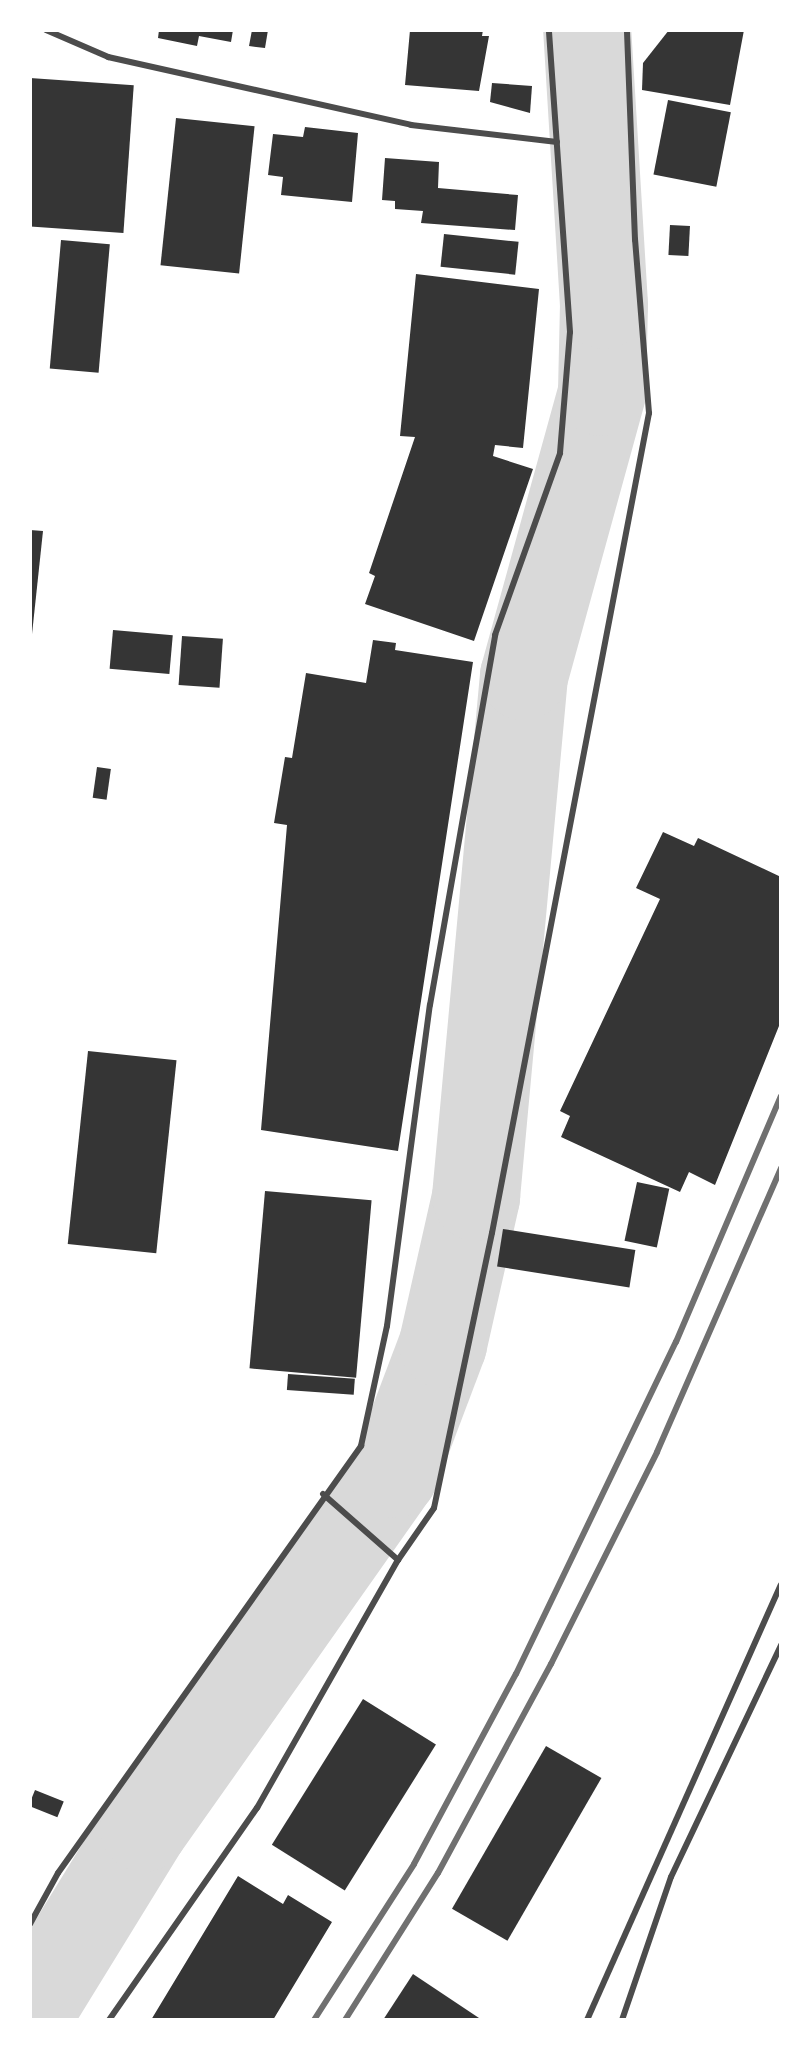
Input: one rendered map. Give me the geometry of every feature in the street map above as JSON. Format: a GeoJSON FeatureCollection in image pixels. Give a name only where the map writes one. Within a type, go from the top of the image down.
{"type":"FeatureCollection","features":[{"type":"Feature","properties":{"kind":"lane"},"geometry":{"type":"LineString","coordinates":[[46,30],[108,57],[411,125],[557,142]]}},
{"type":"Feature","properties":{"kind":"lane"},"geometry":{"type":"LineString","coordinates":[[30,1924],[58,1873],[323,1494],[361,1446],[387,1326],[430,1005],[495,635],[560,453],[570,332],[549,30]]}},
{"type":"Feature","properties":{"kind":"lane"},"geometry":{"type":"LineString","coordinates":[[109,2020],[257,1808],[398,1560],[434,1508],[492,1233],[649,413],[635,240],[627,30]]}},
{"type":"Feature","properties":{"kind":"lane"},"geometry":{"type":"LineString","coordinates":[[323,1494],[398,1560]]}},
{"type":"Feature","properties":{"kind":"lane"},"geometry":{"type":"LineString","coordinates":[[587,2020],[781,1585]]}},
{"type":"Feature","properties":{"kind":"lane"},"geometry":{"type":"LineString","coordinates":[[622,2020],[671,1877],[764,1674],[781,1645]]}},
{"type":"Feature","properties":{"kind":"building"},"geometry":{"type":"Polygon","coordinates":[[[159,30],[233,30],[231,42],[199,36],[197,46],[158,38],[159,30]]]}},
{"type":"Feature","properties":{"kind":"building"},"geometry":{"type":"Polygon","coordinates":[[[252,30],[268,30],[265,48],[249,46],[252,30]]]}},
{"type":"Feature","properties":{"kind":"building"},"geometry":{"type":"Polygon","coordinates":[[[410,30],[483,30],[482,36],[489,36],[479,91],[405,85],[410,30]]]}},
{"type":"Feature","properties":{"kind":"building"},"geometry":{"type":"Polygon","coordinates":[[[669,30],[744,30],[730,105],[642,90],[643,63],[669,30]]]}},
{"type":"Feature","properties":{"kind":"building"},"geometry":{"type":"Polygon","coordinates":[[[30,78],[134,85],[123,233],[30,226],[30,78]]]}},
{"type":"Feature","properties":{"kind":"building"},"geometry":{"type":"Polygon","coordinates":[[[492,83],[532,86],[530,113],[490,102],[492,83]]]}},
{"type":"Feature","properties":{"kind":"building"},"geometry":{"type":"Polygon","coordinates":[[[668,100],[731,112],[716,187],[653,175],[668,100]]]}},
{"type":"Feature","properties":{"kind":"building"},"geometry":{"type":"Polygon","coordinates":[[[176,118],[255,126],[239,273],[161,265],[176,118]]]}},
{"type":"Feature","properties":{"kind":"building"},"geometry":{"type":"Polygon","coordinates":[[[305,127],[358,133],[352,202],[281,195],[283,177],[268,175],[273,134],[303,137],[305,127]]]}},
{"type":"Feature","properties":{"kind":"building"},"geometry":{"type":"Polygon","coordinates":[[[385,158],[439,162],[438,188],[518,195],[515,230],[421,223],[423,211],[395,209],[395,201],[382,200],[385,158]]]}},
{"type":"Feature","properties":{"kind":"building"},"geometry":{"type":"Polygon","coordinates":[[[670,225],[690,226],[688,256],[668,255],[670,225]]]}},
{"type":"Feature","properties":{"kind":"building"},"geometry":{"type":"Polygon","coordinates":[[[444,234],[519,242],[515,275],[441,267],[444,234]]]}},
{"type":"Feature","properties":{"kind":"building"},"geometry":{"type":"Polygon","coordinates":[[[61,240],[110,244],[99,373],[50,369],[61,240]]]}},
{"type":"Feature","properties":{"kind":"building"},"geometry":{"type":"Polygon","coordinates":[[[416,274],[539,289],[523,448],[495,445],[493,456],[533,469],[474,641],[365,604],[375,576],[369,573],[415,437],[400,436],[416,274]]]}},
{"type":"Feature","properties":{"kind":"building"},"geometry":{"type":"Polygon","coordinates":[[[30,530],[43,531],[32,634],[30,633],[30,530]]]}},
{"type":"Feature","properties":{"kind":"building"},"geometry":{"type":"Polygon","coordinates":[[[113,630],[173,635],[169,674],[110,669],[113,630]]]}},
{"type":"Feature","properties":{"kind":"building"},"geometry":{"type":"Polygon","coordinates":[[[182,636],[223,639],[219,688],[179,685],[182,636]]]}},
{"type":"Feature","properties":{"kind":"building"},"geometry":{"type":"Polygon","coordinates":[[[373,640],[396,643],[395,650],[473,662],[398,1151],[261,1130],[287,825],[274,823],[285,757],[292,758],[306,673],[366,683],[373,640]]]}},
{"type":"Feature","properties":{"kind":"building"},"geometry":{"type":"Polygon","coordinates":[[[97,767],[111,769],[107,800],[93,798],[97,767]]]}},
{"type":"Feature","properties":{"kind":"building"},"geometry":{"type":"Polygon","coordinates":[[[663,832],[694,846],[698,838],[781,877],[781,1021],[715,1185],[689,1172],[680,1192],[561,1137],[570,1116],[560,1111],[660,899],[636,888],[663,832]]]}},
{"type":"Feature","properties":{"kind":"building"},"geometry":{"type":"Polygon","coordinates":[[[88,1051],[177,1060],[156,1253],[68,1244],[88,1051]]]}},
{"type":"Feature","properties":{"kind":"building"},"geometry":{"type":"Polygon","coordinates":[[[637,1182],[669,1189],[657,1248],[625,1241],[637,1182]]]}},
{"type":"Feature","properties":{"kind":"building"},"geometry":{"type":"Polygon","coordinates":[[[265,1191],[372,1200],[356,1378],[249,1368],[265,1191]]]}},
{"type":"Feature","properties":{"kind":"building"},"geometry":{"type":"Polygon","coordinates":[[[503,1229],[635,1250],[629,1287],[497,1267],[503,1229]]]}},
{"type":"Feature","properties":{"kind":"building"},"geometry":{"type":"Polygon","coordinates":[[[288,1374],[355,1379],[354,1395],[287,1390],[288,1374]]]}},
{"type":"Feature","properties":{"kind":"building"},"geometry":{"type":"Polygon","coordinates":[[[363,1699],[436,1745],[345,1890],[272,1845],[363,1699]]]}},
{"type":"Feature","properties":{"kind":"building"},"geometry":{"type":"Polygon","coordinates":[[[546,1746],[601,1778],[507,1941],[452,1909],[546,1746]]]}},
{"type":"Feature","properties":{"kind":"building"},"geometry":{"type":"Polygon","coordinates":[[[35,1790],[64,1802],[57,1817],[30,1806],[35,1790]]]}},
{"type":"Feature","properties":{"kind":"building"},"geometry":{"type":"Polygon","coordinates":[[[238,1876],[283,1904],[288,1895],[332,1922],[273,2020],[151,2020],[238,1876]]]}},
{"type":"Feature","properties":{"kind":"building"},"geometry":{"type":"Polygon","coordinates":[[[413,1974],[482,2020],[383,2020],[413,1974]]]}},
{"type":"Feature","properties":{"kind":"waterway"},"geometry":{"type":"LineString","coordinates":[[30,2013],[144,1828],[394,1474],[443,1344],[476,1197],[524,676],[602,392],[604,305],[587,30]]}},
{"type":"Feature","properties":{"kind":"railway"},"geometry":{"type":"LineString","coordinates":[[314,2020],[414,1864],[516,1674],[676,1342],[781,1096]]}},
{"type":"Feature","properties":{"kind":"railway"},"geometry":{"type":"LineString","coordinates":[[345,2020],[438,1873],[551,1664],[657,1452],[781,1168]]}}]}
